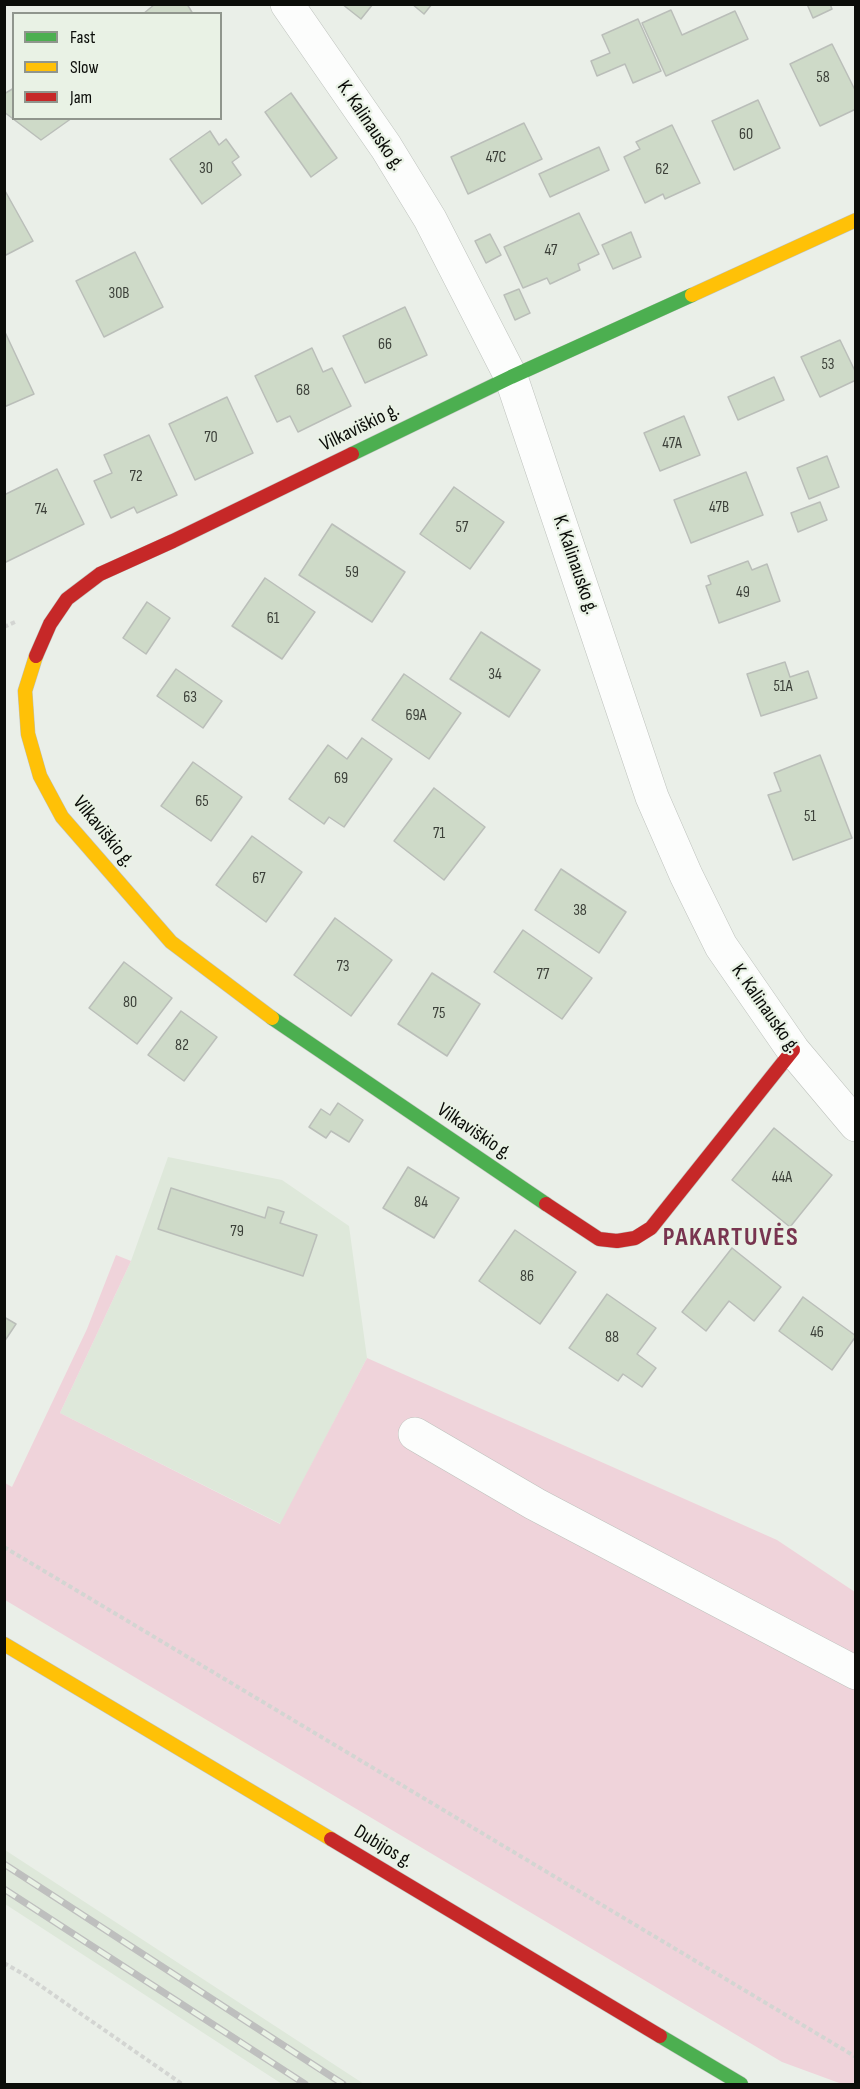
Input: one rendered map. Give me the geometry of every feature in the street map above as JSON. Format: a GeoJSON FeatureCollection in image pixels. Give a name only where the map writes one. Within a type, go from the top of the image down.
{"type":"FeatureCollection","features":[{"type":"Feature","properties":{"kind":"street","name":"K. Kalinausko g."},"geometry":{"type":"LineString","coordinates":[[287,4],[386,147],[430,219],[511,377],[652,797],[721,946],[792,1050],[855,1125]]}},
{"type":"Feature","properties":{"kind":"street","name":"Vilkaviškio g."},"geometry":{"type":"LineString","coordinates":[[792,1050],[651,1228],[634,1238],[617,1241],[599,1239],[468,1153],[253,1005],[171,942],[62,817],[40,776],[28,734],[25,691],[36,654],[50,624],[67,599],[100,574],[184,536],[511,377],[855,220]]}},
{"type":"Feature","properties":{"kind":"street"},"geometry":{"type":"LineString","coordinates":[[415,1434],[534,1504],[855,1673]]}},
{"type":"Feature","properties":{"kind":"street","name":"Dubijos g."},"geometry":{"type":"LineString","coordinates":[[4,1644],[741,2085]]}},
{"type":"Feature","properties":{"kind":"path"},"geometry":{"type":"LineString","coordinates":[[4,1547],[855,2057]]}},
{"type":"Feature","properties":{"kind":"path"},"geometry":{"type":"LineString","coordinates":[[4,1964],[25,1975],[182,2085]]}},
{"type":"Feature","properties":{"kind":"shaded area"},"geometry":{"type":"Polygon","coordinates":[[[168,1157],[282,1180],[349,1226],[367,1358],[281,1524],[60,1413],[131,1261],[168,1157]]]}},
{"type":"Feature","properties":{"kind":"shaded area"},"geometry":{"type":"Polygon","coordinates":[[[116,1255],[131,1261],[60,1413],[280,1524],[367,1358],[777,1540],[855,1592],[855,2084],[842,2084],[782,2062],[5,1600],[5,1483],[12,1487],[87,1329],[116,1255]]]}},
{"type":"Feature","properties":{"kind":"shaded area"},"geometry":{"type":"Polygon","coordinates":[[[5,1850],[364,2084],[282,2084],[5,1904],[5,1850]]]}},
{"type":"Feature","properties":{"kind":"building"},"geometry":{"type":"Polygon","coordinates":[[[155,4],[187,4],[192,12],[145,12],[155,4]]]}},
{"type":"Feature","properties":{"kind":"building"},"geometry":{"type":"Polygon","coordinates":[[[342,4],[373,4],[361,19],[342,4]]]}},
{"type":"Feature","properties":{"kind":"building"},"geometry":{"type":"Polygon","coordinates":[[[412,4],[432,4],[424,14],[412,4]]]}},
{"type":"Feature","properties":{"kind":"building"},"geometry":{"type":"Polygon","coordinates":[[[807,4],[830,4],[832,9],[813,18],[807,4]]]}},
{"type":"Feature","properties":{"kind":"building"},"geometry":{"type":"Polygon","coordinates":[[[671,10],[682,35],[735,11],[748,39],[666,76],[642,23],[671,10]]]}},
{"type":"Feature","properties":{"kind":"building"},"geometry":{"type":"Polygon","coordinates":[[[638,19],[661,71],[633,83],[625,64],[597,76],[591,61],[610,53],[602,35],[638,19]]]}},
{"type":"Feature","properties":{"kind":"building"},"geometry":{"type":"Polygon","coordinates":[[[832,44],[856,92],[856,109],[820,126],[790,64],[832,44]]]}},
{"type":"Feature","properties":{"kind":"building"},"geometry":{"type":"Polygon","coordinates":[[[12,89],[12,118],[4,112],[4,94],[12,89]]]}},
{"type":"Feature","properties":{"kind":"building"},"geometry":{"type":"Polygon","coordinates":[[[291,93],[337,158],[311,177],[265,112],[291,93]]]}},
{"type":"Feature","properties":{"kind":"building"},"geometry":{"type":"Polygon","coordinates":[[[758,100],[780,148],[734,170],[712,121],[758,100]]]}},
{"type":"Feature","properties":{"kind":"building"},"geometry":{"type":"Polygon","coordinates":[[[15,120],[69,120],[41,140],[15,120]]]}},
{"type":"Feature","properties":{"kind":"building"},"geometry":{"type":"Polygon","coordinates":[[[524,123],[542,159],[468,194],[451,157],[524,123]]]}},
{"type":"Feature","properties":{"kind":"building"},"geometry":{"type":"Polygon","coordinates":[[[672,125],[700,183],[665,199],[663,194],[645,203],[624,157],[640,149],[636,142],[672,125]]]}},
{"type":"Feature","properties":{"kind":"building"},"geometry":{"type":"Polygon","coordinates":[[[210,131],[219,145],[226,139],[239,157],[232,162],[241,175],[202,204],[170,159],[210,131]]]}},
{"type":"Feature","properties":{"kind":"building"},"geometry":{"type":"Polygon","coordinates":[[[599,147],[609,170],[550,197],[539,174],[599,147]]]}},
{"type":"Feature","properties":{"kind":"building"},"geometry":{"type":"Polygon","coordinates":[[[4,189],[33,241],[6,255],[4,251],[4,189]]]}},
{"type":"Feature","properties":{"kind":"building"},"geometry":{"type":"Polygon","coordinates":[[[579,213],[599,254],[578,264],[580,270],[550,284],[547,278],[523,288],[504,247],[579,213]]]}},
{"type":"Feature","properties":{"kind":"building"},"geometry":{"type":"Polygon","coordinates":[[[631,232],[641,257],[613,269],[602,245],[631,232]]]}},
{"type":"Feature","properties":{"kind":"building"},"geometry":{"type":"Polygon","coordinates":[[[490,234],[501,255],[486,263],[475,241],[490,234]]]}},
{"type":"Feature","properties":{"kind":"building"},"geometry":{"type":"Polygon","coordinates":[[[135,252],[163,307],[104,337],[76,281],[135,252]]]}},
{"type":"Feature","properties":{"kind":"building"},"geometry":{"type":"Polygon","coordinates":[[[519,289],[530,313],[515,320],[504,295],[519,289]]]}},
{"type":"Feature","properties":{"kind":"building"},"geometry":{"type":"Polygon","coordinates":[[[405,307],[427,355],[365,383],[343,336],[405,307]]]}},
{"type":"Feature","properties":{"kind":"building"},"geometry":{"type":"Polygon","coordinates":[[[4,330],[34,394],[4,407],[4,330]]]}},
{"type":"Feature","properties":{"kind":"building"},"geometry":{"type":"Polygon","coordinates":[[[840,340],[856,373],[856,380],[820,397],[801,357],[840,340]]]}},
{"type":"Feature","properties":{"kind":"building"},"geometry":{"type":"Polygon","coordinates":[[[312,348],[323,372],[332,368],[351,406],[298,432],[290,416],[277,422],[255,376],[312,348]]]}},
{"type":"Feature","properties":{"kind":"building"},"geometry":{"type":"Polygon","coordinates":[[[774,377],[784,400],[738,420],[728,397],[774,377]]]}},
{"type":"Feature","properties":{"kind":"building"},"geometry":{"type":"Polygon","coordinates":[[[227,397],[253,453],[195,480],[169,424],[227,397]]]}},
{"type":"Feature","properties":{"kind":"building"},"geometry":{"type":"Polygon","coordinates":[[[684,416],[700,455],[660,471],[644,433],[684,416]]]}},
{"type":"Feature","properties":{"kind":"building"},"geometry":{"type":"Polygon","coordinates":[[[149,435],[177,495],[137,513],[134,507],[111,518],[94,481],[112,473],[104,455],[149,435]]]}},
{"type":"Feature","properties":{"kind":"building"},"geometry":{"type":"Polygon","coordinates":[[[827,456],[839,487],[809,499],[797,468],[827,456]]]}},
{"type":"Feature","properties":{"kind":"building"},"geometry":{"type":"Polygon","coordinates":[[[57,469],[84,524],[4,563],[4,495],[57,469]]]}},
{"type":"Feature","properties":{"kind":"building"},"geometry":{"type":"Polygon","coordinates":[[[746,472],[763,515],[691,543],[674,500],[746,472]]]}},
{"type":"Feature","properties":{"kind":"building"},"geometry":{"type":"Polygon","coordinates":[[[454,487],[504,522],[470,569],[420,534],[454,487]]]}},
{"type":"Feature","properties":{"kind":"building"},"geometry":{"type":"Polygon","coordinates":[[[820,502],[827,520],[798,532],[791,513],[820,502]]]}},
{"type":"Feature","properties":{"kind":"building"},"geometry":{"type":"Polygon","coordinates":[[[332,524],[405,572],[372,622],[299,575],[332,524]]]}},
{"type":"Feature","properties":{"kind":"building"},"geometry":{"type":"Polygon","coordinates":[[[748,561],[752,570],[767,564],[780,601],[719,623],[706,586],[711,584],[708,576],[748,561]]]}},
{"type":"Feature","properties":{"kind":"building"},"geometry":{"type":"Polygon","coordinates":[[[265,578],[315,612],[282,659],[232,626],[265,578]]]}},
{"type":"Feature","properties":{"kind":"building"},"geometry":{"type":"Polygon","coordinates":[[[147,602],[170,618],[146,654],[123,638],[147,602]]]}},
{"type":"Feature","properties":{"kind":"building"},"geometry":{"type":"Polygon","coordinates":[[[481,632],[540,670],[509,717],[450,679],[481,632]]]}},
{"type":"Feature","properties":{"kind":"building"},"geometry":{"type":"Polygon","coordinates":[[[785,662],[790,677],[808,671],[817,698],[761,716],[747,674],[785,662]]]}},
{"type":"Feature","properties":{"kind":"building"},"geometry":{"type":"Polygon","coordinates":[[[176,669],[222,701],[203,728],[157,696],[176,669]]]}},
{"type":"Feature","properties":{"kind":"building"},"geometry":{"type":"Polygon","coordinates":[[[404,674],[461,713],[429,759],[372,720],[404,674]]]}},
{"type":"Feature","properties":{"kind":"building"},"geometry":{"type":"Polygon","coordinates":[[[362,738],[392,759],[344,827],[329,817],[324,824],[289,799],[328,745],[347,759],[362,738]]]}},
{"type":"Feature","properties":{"kind":"building"},"geometry":{"type":"Polygon","coordinates":[[[820,755],[852,838],[793,860],[768,795],[781,791],[774,773],[820,755]]]}},
{"type":"Feature","properties":{"kind":"building"},"geometry":{"type":"Polygon","coordinates":[[[193,762],[242,797],[211,841],[161,806],[193,762]]]}},
{"type":"Feature","properties":{"kind":"building"},"geometry":{"type":"Polygon","coordinates":[[[434,788],[485,827],[444,880],[394,841],[434,788]]]}},
{"type":"Feature","properties":{"kind":"building"},"geometry":{"type":"Polygon","coordinates":[[[252,836],[302,872],[266,922],[216,885],[252,836]]]}},
{"type":"Feature","properties":{"kind":"building"},"geometry":{"type":"Polygon","coordinates":[[[561,869],[626,912],[599,953],[535,910],[561,869]]]}},
{"type":"Feature","properties":{"kind":"building"},"geometry":{"type":"Polygon","coordinates":[[[335,918],[392,960],[351,1016],[294,975],[335,918]]]}},
{"type":"Feature","properties":{"kind":"building"},"geometry":{"type":"Polygon","coordinates":[[[523,930],[592,978],[562,1019],[494,972],[523,930]]]}},
{"type":"Feature","properties":{"kind":"building"},"geometry":{"type":"Polygon","coordinates":[[[124,962],[172,998],[137,1044],[89,1008],[124,962]]]}},
{"type":"Feature","properties":{"kind":"building"},"geometry":{"type":"Polygon","coordinates":[[[432,973],[480,1004],[447,1056],[398,1024],[432,973]]]}},
{"type":"Feature","properties":{"kind":"building"},"geometry":{"type":"Polygon","coordinates":[[[181,1011],[217,1037],[184,1081],[148,1055],[181,1011]]]}},
{"type":"Feature","properties":{"kind":"building"},"geometry":{"type":"Polygon","coordinates":[[[338,1103],[363,1120],[349,1142],[331,1131],[326,1138],[309,1127],[321,1109],[330,1115],[338,1103]]]}},
{"type":"Feature","properties":{"kind":"building"},"geometry":{"type":"Polygon","coordinates":[[[774,1128],[832,1175],[790,1227],[732,1180],[774,1128]]]}},
{"type":"Feature","properties":{"kind":"building"},"geometry":{"type":"Polygon","coordinates":[[[408,1167],[459,1198],[434,1238],[383,1208],[408,1167]]]}},
{"type":"Feature","properties":{"kind":"building"},"geometry":{"type":"Polygon","coordinates":[[[171,1188],[265,1218],[268,1207],[284,1212],[280,1223],[317,1235],[303,1276],[158,1229],[171,1188]]]}},
{"type":"Feature","properties":{"kind":"building"},"geometry":{"type":"Polygon","coordinates":[[[515,1230],[576,1272],[540,1324],[479,1281],[515,1230]]]}},
{"type":"Feature","properties":{"kind":"building"},"geometry":{"type":"Polygon","coordinates":[[[732,1248],[781,1287],[754,1321],[729,1301],[706,1331],[682,1312],[732,1248]]]}},
{"type":"Feature","properties":{"kind":"building"},"geometry":{"type":"Polygon","coordinates":[[[607,1294],[656,1328],[637,1354],[656,1368],[642,1387],[623,1374],[618,1381],[569,1348],[607,1294]]]}},
{"type":"Feature","properties":{"kind":"building"},"geometry":{"type":"Polygon","coordinates":[[[803,1297],[856,1336],[832,1370],[779,1331],[803,1297]]]}},
{"type":"Feature","properties":{"kind":"building"},"geometry":{"type":"Polygon","coordinates":[[[4,1317],[16,1324],[4,1342],[4,1317]]]}},
{"type":"Feature","properties":{"kind":"railway"},"geometry":{"type":"LineString","coordinates":[[4,1864],[343,2084]]}},
{"type":"Feature","properties":{"kind":"railway"},"geometry":{"type":"LineString","coordinates":[[4,1889],[305,2084]]}},
{"type":"Feature","properties":{"kind":"traffic: fast"},"geometry":{"type":"LineString","coordinates":[[352,454],[511,377],[692,295]]}},
{"type":"Feature","properties":{"kind":"traffic: fast"},"geometry":{"type":"LineString","coordinates":[[272,1018],[546,1204]]}},
{"type":"Feature","properties":{"kind":"traffic: fast"},"geometry":{"type":"LineString","coordinates":[[660,2036],[741,2084]]}},
{"type":"Feature","properties":{"kind":"traffic: slow"},"geometry":{"type":"LineString","coordinates":[[692,295],[856,220]]}},
{"type":"Feature","properties":{"kind":"traffic: slow"},"geometry":{"type":"LineString","coordinates":[[36,656],[25,691],[28,734],[40,776],[62,817],[171,942],[272,1018]]}},
{"type":"Feature","properties":{"kind":"traffic: slow"},"geometry":{"type":"LineString","coordinates":[[4,1644],[331,1839]]}},
{"type":"Feature","properties":{"kind":"traffic: jam"},"geometry":{"type":"LineString","coordinates":[[36,656],[50,624],[67,599],[100,574],[352,454]]}},
{"type":"Feature","properties":{"kind":"traffic: jam"},"geometry":{"type":"LineString","coordinates":[[546,1204],[599,1239],[617,1241],[635,1238],[651,1228],[793,1050]]}},
{"type":"Feature","properties":{"kind":"traffic: jam"},"geometry":{"type":"LineString","coordinates":[[331,1839],[660,2036]]}},
{"type":"Feature","properties":{"kind":"district","name":"PAKARTUVĖS"},"geometry":{"type":"Point","coordinates":[731,1238]}}]}
